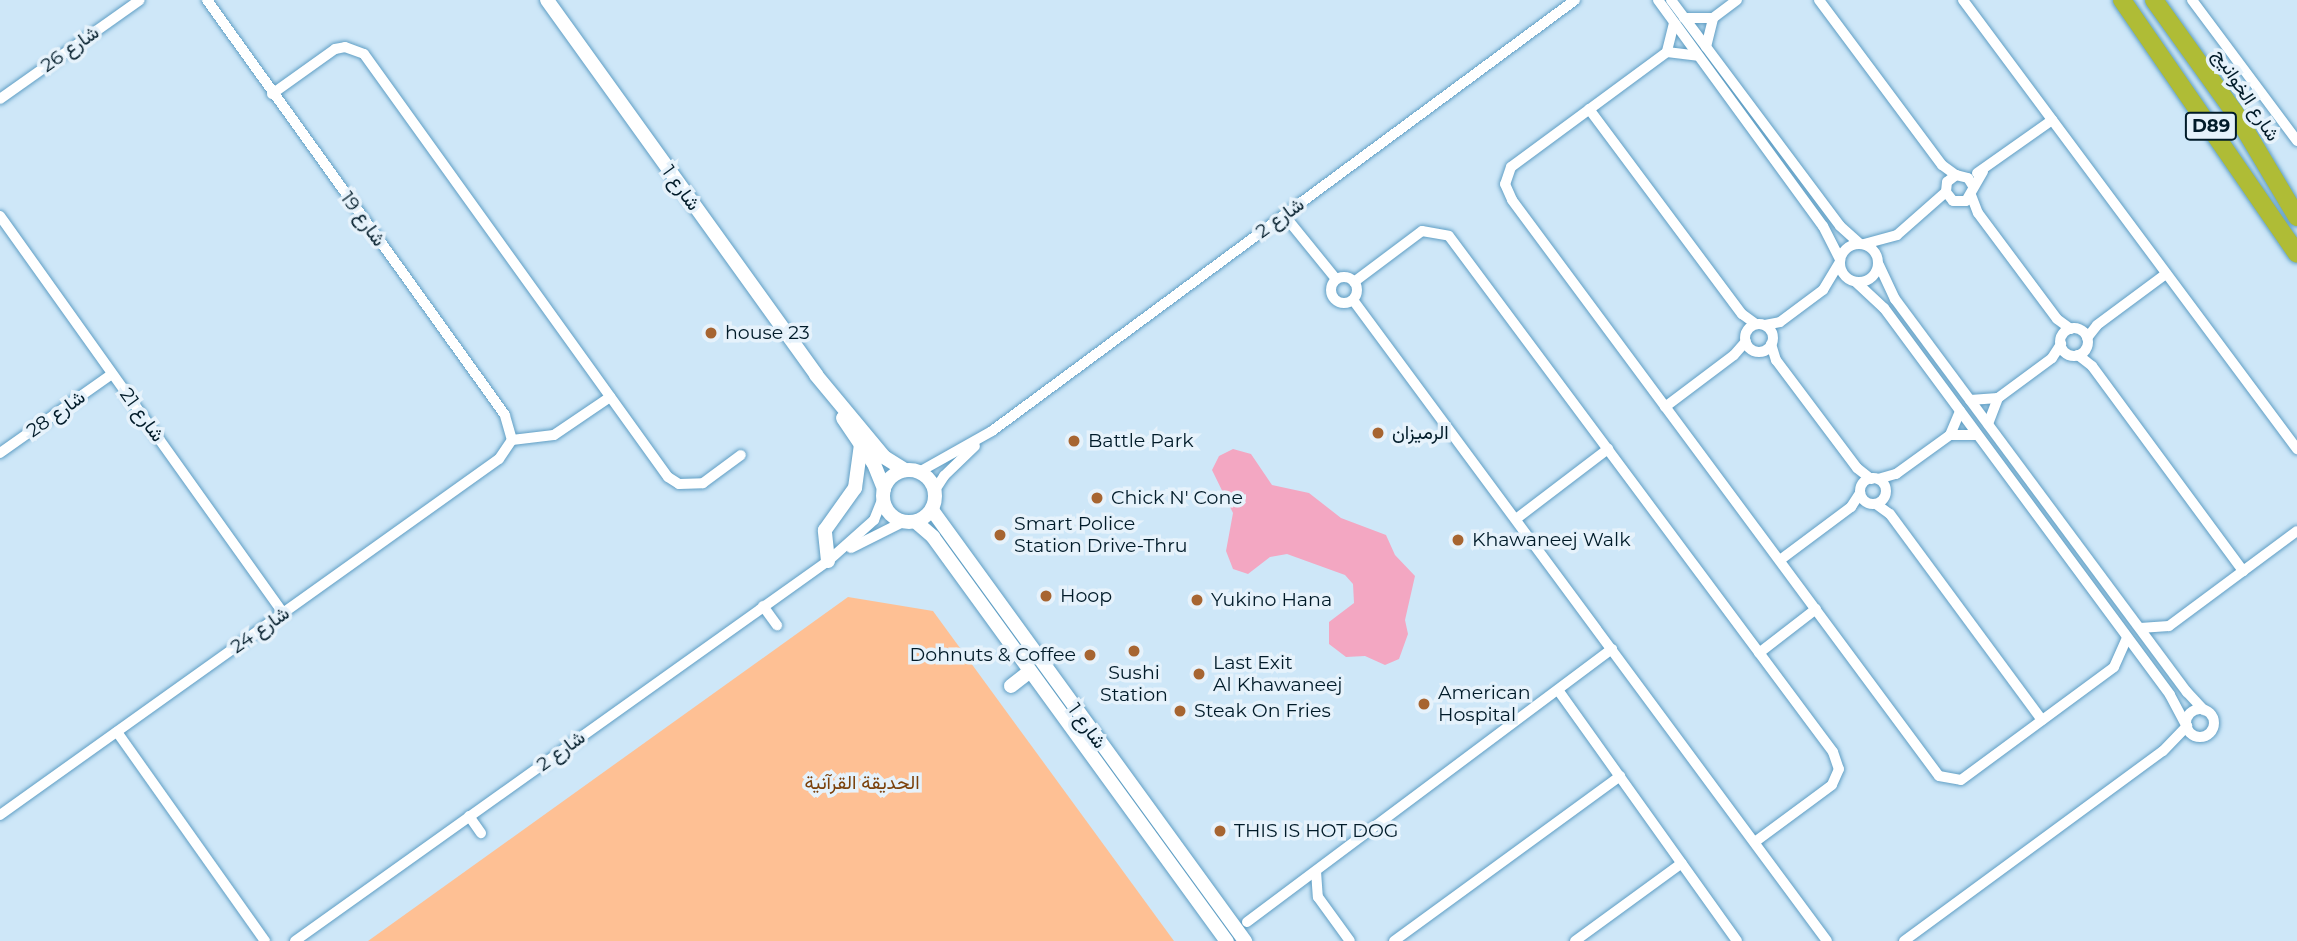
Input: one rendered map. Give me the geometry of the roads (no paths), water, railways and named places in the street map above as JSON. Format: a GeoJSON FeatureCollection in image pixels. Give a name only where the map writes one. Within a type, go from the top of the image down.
{"type":"FeatureCollection","features":[{"type":"Feature","properties":{"kind":"highway","name":"D89"},"geometry":{"type":"LineString","coordinates":[[2122,0],[2297,254]]}},
{"type":"Feature","properties":{"kind":"highway","name":"شارع الخوانيج"},"geometry":{"type":"LineString","coordinates":[[2154,0],[2235,114],[2297,217]]}},
{"type":"Feature","properties":{"kind":"highway"},"geometry":{"type":"LineString","coordinates":[[2279,189],[2297,204]]}},
{"type":"Feature","properties":{"kind":"street","name":"شارع 26"},"geometry":{"type":"LineString","coordinates":[[0,99],[140,0]]}},
{"type":"Feature","properties":{"kind":"street","name":"شارع 19"},"geometry":{"type":"LineString","coordinates":[[207,0],[505,415],[512,440]]}},
{"type":"Feature","properties":{"kind":"street","name":"شارع 1"},"geometry":{"type":"LineString","coordinates":[[547,0],[816,375],[860,444],[883,493]]}},
{"type":"Feature","properties":{"kind":"street","name":"شارع 2"},"geometry":{"type":"LineString","coordinates":[[912,471],[986,435],[1575,0]]}},
{"type":"Feature","properties":{"kind":"street"},"geometry":{"type":"LineString","coordinates":[[1658,0],[1706,47],[1840,226],[1879,263],[1890,291],[1970,400],[2159,654],[2204,710],[2213,716],[2214,727],[2208,735],[2162,751]]}},
{"type":"Feature","properties":{"kind":"street"},"geometry":{"type":"LineString","coordinates":[[1671,0],[1699,57],[1823,226],[1844,275],[1878,300],[2146,663],[2187,726],[2198,737]]}},
{"type":"Feature","properties":{"kind":"street"},"geometry":{"type":"LineString","coordinates":[[1679,20],[1713,18],[1737,0]]}},
{"type":"Feature","properties":{"kind":"street"},"geometry":{"type":"LineString","coordinates":[[1819,0],[2243,572]]}},
{"type":"Feature","properties":{"kind":"street"},"geometry":{"type":"LineString","coordinates":[[1963,0],[2297,449]]}},
{"type":"Feature","properties":{"kind":"street"},"geometry":{"type":"LineString","coordinates":[[2192,0],[2297,141]]}},
{"type":"Feature","properties":{"kind":"street"},"geometry":{"type":"LineString","coordinates":[[1706,47],[1713,18]]}},
{"type":"Feature","properties":{"kind":"street"},"geometry":{"type":"LineString","coordinates":[[1679,20],[1667,52],[1511,167],[1507,192],[1816,610],[1946,780],[1961,780],[2116,665],[2127,638]]}},
{"type":"Feature","properties":{"kind":"street"},"geometry":{"type":"LineString","coordinates":[[272,94],[335,49],[345,47],[364,54],[661,468],[679,484],[703,483],[741,455]]}},
{"type":"Feature","properties":{"kind":"street"},"geometry":{"type":"LineString","coordinates":[[1667,52],[1699,57]]}},
{"type":"Feature","properties":{"kind":"street"},"geometry":{"type":"LineString","coordinates":[[1589,109],[1742,314],[1761,325],[1765,345],[1857,468],[1875,479],[1886,493],[1890,514]]}},
{"type":"Feature","properties":{"kind":"street"},"geometry":{"type":"LineString","coordinates":[[1823,290],[1872,278],[1897,235],[2052,120]]}},
{"type":"Feature","properties":{"kind":"street"},"geometry":{"type":"LineString","coordinates":[[1287,213],[1336,279]]}},
{"type":"Feature","properties":{"kind":"street","name":"شارع 21"},"geometry":{"type":"LineString","coordinates":[[0,216],[283,613]]}},
{"type":"Feature","properties":{"kind":"street"},"geometry":{"type":"LineString","coordinates":[[1354,282],[1422,231],[1449,236],[1833,752],[1839,769],[1832,785],[1755,842]]}},
{"type":"Feature","properties":{"kind":"street"},"geometry":{"type":"LineString","coordinates":[[1665,407],[1734,355],[1765,345],[1780,322],[1823,290],[1847,248],[1897,235]]}},
{"type":"Feature","properties":{"kind":"street"},"geometry":{"type":"LineString","coordinates":[[1988,424],[1998,398],[2166,274]]}},
{"type":"Feature","properties":{"kind":"street"},"geometry":{"type":"LineString","coordinates":[[1346,277],[1354,282],[1357,291],[1353,300],[1342,303],[1334,299],[1331,287],[1336,279],[1346,277]]}},
{"type":"Feature","properties":{"kind":"street"},"geometry":{"type":"LineString","coordinates":[[1353,300],[1827,941]]}},
{"type":"Feature","properties":{"kind":"street"},"geometry":{"type":"LineString","coordinates":[[1742,314],[1746,337]]}},
{"type":"Feature","properties":{"kind":"street"},"geometry":{"type":"LineString","coordinates":[[1734,355],[1746,337],[1761,325],[1780,322]]}},
{"type":"Feature","properties":{"kind":"street"},"geometry":{"type":"LineString","coordinates":[[1746,337],[1765,345]]}},
{"type":"Feature","properties":{"kind":"street","name":"شارع 28"},"geometry":{"type":"LineString","coordinates":[[0,453],[113,374]]}},
{"type":"Feature","properties":{"kind":"street","name":"شارع 1"},"geometry":{"type":"LineString","coordinates":[[816,375],[884,457],[912,471]]}},
{"type":"Feature","properties":{"kind":"street"},"geometry":{"type":"LineString","coordinates":[[512,440],[554,435],[610,397]]}},
{"type":"Feature","properties":{"kind":"street"},"geometry":{"type":"LineString","coordinates":[[1970,400],[1998,398]]}},
{"type":"Feature","properties":{"kind":"street"},"geometry":{"type":"LineString","coordinates":[[1780,560],[1851,507],[1861,490],[1875,479],[1896,474],[1950,435],[1960,411]]}},
{"type":"Feature","properties":{"kind":"street","name":"شارع 2"},"geometry":{"type":"LineString","coordinates":[[935,490],[986,435]]}},
{"type":"Feature","properties":{"kind":"street"},"geometry":{"type":"LineString","coordinates":[[1950,435],[1978,435]]}},
{"type":"Feature","properties":{"kind":"street","name":"شارع 24"},"geometry":{"type":"LineString","coordinates":[[0,815],[504,456],[512,440]]}},
{"type":"Feature","properties":{"kind":"street"},"geometry":{"type":"LineString","coordinates":[[828,561],[825,530],[855,488],[860,444]]}},
{"type":"Feature","properties":{"kind":"street"},"geometry":{"type":"LineString","coordinates":[[1516,519],[1608,449]]}},
{"type":"Feature","properties":{"kind":"street"},"geometry":{"type":"LineString","coordinates":[[1857,468],[1861,490],[1872,503],[1890,514],[2042,720]]}},
{"type":"Feature","properties":{"kind":"street"},"geometry":{"type":"LineString","coordinates":[[912,471],[935,490],[932,510],[909,522],[889,513],[883,493],[890,479],[912,471]]}},
{"type":"Feature","properties":{"kind":"street"},"geometry":{"type":"LineString","coordinates":[[1851,507],[1872,503],[1886,493],[1896,474]]}},
{"type":"Feature","properties":{"kind":"street","name":"شارع 2"},"geometry":{"type":"LineString","coordinates":[[295,941],[828,561],[874,520],[883,493]]}},
{"type":"Feature","properties":{"kind":"street","name":"شارع 1"},"geometry":{"type":"LineString","coordinates":[[932,510],[1245,941]]}},
{"type":"Feature","properties":{"kind":"street","name":"شارع 1"},"geometry":{"type":"LineString","coordinates":[[909,522],[933,537],[1227,941]]}},
{"type":"Feature","properties":{"kind":"street","name":"شارع 2"},"geometry":{"type":"LineString","coordinates":[[828,561],[909,522]]}},
{"type":"Feature","properties":{"kind":"street"},"geometry":{"type":"LineString","coordinates":[[2140,628],[2169,626],[2297,531]]}},
{"type":"Feature","properties":{"kind":"street"},"geometry":{"type":"LineString","coordinates":[[763,606],[777,625]]}},
{"type":"Feature","properties":{"kind":"street"},"geometry":{"type":"LineString","coordinates":[[1759,653],[1816,610]]}},
{"type":"Feature","properties":{"kind":"street"},"geometry":{"type":"LineString","coordinates":[[2159,654],[2169,626]]}},
{"type":"Feature","properties":{"kind":"street"},"geometry":{"type":"LineString","coordinates":[[1247,922],[1612,649]]}},
{"type":"Feature","properties":{"kind":"street"},"geometry":{"type":"LineString","coordinates":[[2116,665],[2146,663]]}},
{"type":"Feature","properties":{"kind":"street"},"geometry":{"type":"LineString","coordinates":[[1011,686],[1030,671]]}},
{"type":"Feature","properties":{"kind":"street"},"geometry":{"type":"LineString","coordinates":[[1558,690],[1737,941]]}},
{"type":"Feature","properties":{"kind":"street"},"geometry":{"type":"LineString","coordinates":[[1904,941],[2162,751],[2187,726],[2193,711],[2204,710]]}},
{"type":"Feature","properties":{"kind":"street"},"geometry":{"type":"LineString","coordinates":[[117,732],[265,941]]}},
{"type":"Feature","properties":{"kind":"street"},"geometry":{"type":"LineString","coordinates":[[1394,941],[1620,776]]}},
{"type":"Feature","properties":{"kind":"street"},"geometry":{"type":"LineString","coordinates":[[469,816],[481,833]]}},
{"type":"Feature","properties":{"kind":"street"},"geometry":{"type":"LineString","coordinates":[[1575,941],[1682,863]]}},
{"type":"Feature","properties":{"kind":"street"},"geometry":{"type":"LineString","coordinates":[[1317,871],[1318,897]]}},
{"type":"Feature","properties":{"kind":"street"},"geometry":{"type":"LineString","coordinates":[[1294,888],[1318,897],[1350,941]]}},
{"type":"Feature","properties":{"kind":"place","name":"house 23"},"geometry":{"type":"Point","coordinates":[711,333]}},
{"type":"Feature","properties":{"kind":"place","name":"الرميزان"},"geometry":{"type":"Point","coordinates":[1378,433]}},
{"type":"Feature","properties":{"kind":"place","name":"Battle Park"},"geometry":{"type":"Point","coordinates":[1074,441]}},
{"type":"Feature","properties":{"kind":"place","name":"Chick N' Cone"},"geometry":{"type":"Point","coordinates":[1097,498]}},
{"type":"Feature","properties":{"kind":"place","name":"Smart Police Station Drive-Thru"},"geometry":{"type":"Point","coordinates":[1000,535]}},
{"type":"Feature","properties":{"kind":"place","name":"Khawaneej Walk"},"geometry":{"type":"Point","coordinates":[1458,540]}},
{"type":"Feature","properties":{"kind":"place","name":"Hoop"},"geometry":{"type":"Point","coordinates":[1046,596]}},
{"type":"Feature","properties":{"kind":"place","name":"Yukino Hana"},"geometry":{"type":"Point","coordinates":[1197,600]}},
{"type":"Feature","properties":{"kind":"place","name":"Sushi Station"},"geometry":{"type":"Point","coordinates":[1134,651]}},
{"type":"Feature","properties":{"kind":"place","name":"Dohnuts & Coffee"},"geometry":{"type":"Point","coordinates":[1090,655]}},
{"type":"Feature","properties":{"kind":"place","name":"Last Exit Al Khawaneej"},"geometry":{"type":"Point","coordinates":[1199,674]}},
{"type":"Feature","properties":{"kind":"place","name":"American Hospital"},"geometry":{"type":"Point","coordinates":[1424,704]}},
{"type":"Feature","properties":{"kind":"place","name":"Steak On Fries"},"geometry":{"type":"Point","coordinates":[1180,711]}},
{"type":"Feature","properties":{"kind":"place","name":"THIS IS HOT DOG"},"geometry":{"type":"Point","coordinates":[1220,831]}},
{"type":"Feature","properties":{"kind":"park label","name":"الحديقة القرآنية"},"geometry":{"type":"Point","coordinates":[862,783]}}]}
